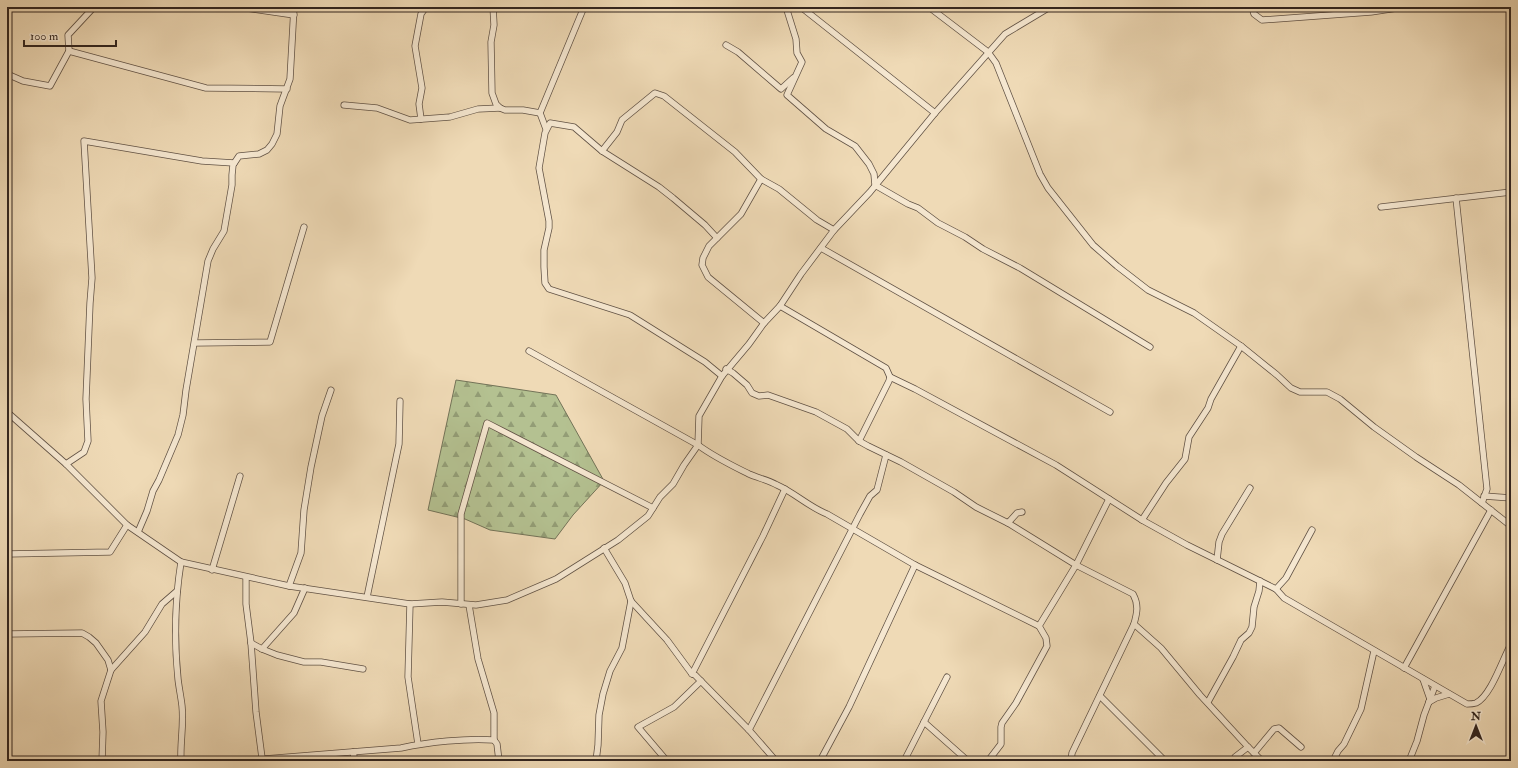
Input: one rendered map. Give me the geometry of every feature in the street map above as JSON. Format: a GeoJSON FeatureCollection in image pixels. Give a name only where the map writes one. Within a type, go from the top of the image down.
{"type":"FeatureCollection","features":[{"type":"Feature","properties":{"kind":"street"},"geometry":{"type":"LineString","coordinates":[[7,74],[23,81],[50,86],[69,52],[68,36],[94,7]]}},
{"type":"Feature","properties":{"kind":"street"},"geometry":{"type":"LineString","coordinates":[[239,7],[294,15]]}},
{"type":"Feature","properties":{"kind":"street"},"geometry":{"type":"LineString","coordinates":[[138,532],[147,511],[153,491],[160,480],[168,456],[178,435],[208,262],[213,249],[224,231],[232,185],[234,163],[239,156],[260,154],[266,150],[272,144],[277,134],[280,106],[290,79],[294,7]]}},
{"type":"Feature","properties":{"kind":"street"},"geometry":{"type":"LineString","coordinates":[[421,119],[419,104],[422,88],[416,46],[421,14],[426,7]]}},
{"type":"Feature","properties":{"kind":"street"},"geometry":{"type":"LineString","coordinates":[[493,7],[494,25],[491,42],[492,93],[496,104],[500,108]]}},
{"type":"Feature","properties":{"kind":"street"},"geometry":{"type":"LineString","coordinates":[[546,129],[540,112],[584,7]]}},
{"type":"Feature","properties":{"kind":"street"},"geometry":{"type":"LineString","coordinates":[[786,7],[796,39],[797,53],[802,62]]}},
{"type":"Feature","properties":{"kind":"street"},"geometry":{"type":"LineString","coordinates":[[801,7],[935,113]]}},
{"type":"Feature","properties":{"kind":"street"},"geometry":{"type":"LineString","coordinates":[[929,7],[988,52],[996,63],[1040,174],[1048,188],[1093,245],[1148,290],[1194,313],[1241,346],[1291,388],[1300,392],[1327,392],[1340,399],[1374,427],[1459,485],[1511,526]]}},
{"type":"Feature","properties":{"kind":"street"},"geometry":{"type":"LineString","coordinates":[[7,412],[66,464],[127,525],[181,562],[290,586],[410,604],[442,602],[476,605],[507,600],[529,592],[556,580],[624,536],[648,516],[698,445],[699,416],[722,376],[749,344],[764,323],[780,306],[801,274],[834,230],[875,185],[935,113],[1005,34],[1050,7]]}},
{"type":"Feature","properties":{"kind":"street"},"geometry":{"type":"LineString","coordinates":[[1252,7],[1254,14],[1262,20],[1371,12],[1404,7]]}},
{"type":"Feature","properties":{"kind":"street"},"geometry":{"type":"LineString","coordinates":[[726,46],[738,52],[781,89],[791,81],[802,62]]}},
{"type":"Feature","properties":{"kind":"street"},"geometry":{"type":"LineString","coordinates":[[69,52],[206,88],[287,89]]}},
{"type":"Feature","properties":{"kind":"street"},"geometry":{"type":"LineString","coordinates":[[802,62],[787,96],[826,129],[855,146],[869,164],[874,174],[875,185]]}},
{"type":"Feature","properties":{"kind":"street"},"geometry":{"type":"LineString","coordinates":[[602,151],[617,132],[622,120],[655,93],[664,96],[735,152],[761,179],[779,189],[817,220],[834,230]]}},
{"type":"Feature","properties":{"kind":"street"},"geometry":{"type":"LineString","coordinates":[[344,105],[377,108],[410,120],[450,117],[478,109],[500,108],[505,110],[540,112]]}},
{"type":"Feature","properties":{"kind":"street"},"geometry":{"type":"LineString","coordinates":[[717,238],[700,221],[659,187],[602,151],[574,127],[550,123],[546,129],[539,168],[549,221],[544,250],[544,267],[545,283],[549,289],[630,315],[705,362],[722,376]]}},
{"type":"Feature","properties":{"kind":"street"},"geometry":{"type":"LineString","coordinates":[[66,464],[84,452],[88,441],[86,400],[92,278],[84,141],[202,161],[234,163]]}},
{"type":"Feature","properties":{"kind":"street"},"geometry":{"type":"LineString","coordinates":[[761,179],[741,214],[709,246],[703,258],[702,266],[708,277],[764,323]]}},
{"type":"Feature","properties":{"kind":"street"},"geometry":{"type":"LineString","coordinates":[[875,185],[918,208],[938,223],[965,237],[983,249],[1020,268],[1150,347]]}},
{"type":"Feature","properties":{"kind":"street"},"geometry":{"type":"LineString","coordinates":[[1381,207],[1511,192]]}},
{"type":"Feature","properties":{"kind":"street"},"geometry":{"type":"LineString","coordinates":[[1456,198],[1487,489],[1482,503]]}},
{"type":"Feature","properties":{"kind":"street"},"geometry":{"type":"LineString","coordinates":[[195,343],[270,342],[304,227]]}},
{"type":"Feature","properties":{"kind":"street"},"geometry":{"type":"LineString","coordinates":[[821,248],[1110,412]]}},
{"type":"Feature","properties":{"kind":"street"},"geometry":{"type":"LineString","coordinates":[[780,306],[886,368],[890,377],[1049,461],[1142,520],[1217,560],[1276,588],[1284,598],[1467,704],[1478,702],[1482,698],[1496,677],[1511,644]]}},
{"type":"Feature","properties":{"kind":"street"},"geometry":{"type":"LineString","coordinates":[[1142,520],[1166,483],[1185,459],[1189,437],[1208,408],[1211,399],[1241,346]]}},
{"type":"Feature","properties":{"kind":"street"},"geometry":{"type":"LineString","coordinates":[[529,351],[698,445],[731,466],[785,489],[807,502],[817,510],[852,528],[915,565],[1039,626],[1046,638],[1047,646],[1016,703],[1002,723],[1001,744],[988,761]]}},
{"type":"Feature","properties":{"kind":"street"},"geometry":{"type":"LineString","coordinates":[[726,370],[733,373],[747,385],[752,393],[759,396],[768,395],[816,412],[847,429],[859,441],[954,492],[1076,565],[1133,594],[1137,606],[1134,624],[1072,753],[1071,761]]}},
{"type":"Feature","properties":{"kind":"street"},"geometry":{"type":"LineString","coordinates":[[859,441],[890,377]]}},
{"type":"Feature","properties":{"kind":"street"},"geometry":{"type":"LineString","coordinates":[[290,586],[301,553],[304,510],[311,467],[322,416],[331,390]]}},
{"type":"Feature","properties":{"kind":"street"},"geometry":{"type":"LineString","coordinates":[[367,597],[399,444],[400,401]]}},
{"type":"Feature","properties":{"kind":"street"},"geometry":{"type":"LineString","coordinates":[[461,604],[461,514],[487,422],[653,508]]}},
{"type":"Feature","properties":{"kind":"street"},"geometry":{"type":"LineString","coordinates":[[750,730],[852,528],[870,496],[877,490],[886,455]]}},
{"type":"Feature","properties":{"kind":"street"},"geometry":{"type":"LineString","coordinates":[[212,570],[240,476]]}},
{"type":"Feature","properties":{"kind":"street"},"geometry":{"type":"LineString","coordinates":[[1217,560],[1218,548],[1222,534],[1250,488]]}},
{"type":"Feature","properties":{"kind":"street"},"geometry":{"type":"LineString","coordinates":[[692,674],[763,536],[785,489]]}},
{"type":"Feature","properties":{"kind":"street"},"geometry":{"type":"LineString","coordinates":[[1484,496],[1511,498]]}},
{"type":"Feature","properties":{"kind":"street"},"geometry":{"type":"LineString","coordinates":[[1039,626],[1076,565],[1108,499]]}},
{"type":"Feature","properties":{"kind":"street"},"geometry":{"type":"LineString","coordinates":[[1404,668],[1491,510]]}},
{"type":"Feature","properties":{"kind":"street"},"geometry":{"type":"LineString","coordinates":[[1008,523],[1017,513],[1022,512]]}},
{"type":"Feature","properties":{"kind":"street"},"geometry":{"type":"LineString","coordinates":[[7,554],[110,552],[127,525]]}},
{"type":"Feature","properties":{"kind":"street"},"geometry":{"type":"LineString","coordinates":[[1276,588],[1286,578],[1312,530]]}},
{"type":"Feature","properties":{"kind":"street"},"geometry":{"type":"LineString","coordinates":[[604,548],[625,583],[631,601],[666,640],[692,674],[696,675],[750,730],[776,761]]}},
{"type":"Feature","properties":{"kind":"street"},"geometry":{"type":"LineString","coordinates":[[181,562],[177,591],[177,662],[183,729],[180,744],[181,761]]}},
{"type":"Feature","properties":{"kind":"street"},"geometry":{"type":"LineString","coordinates":[[820,761],[849,706],[915,565]]}},
{"type":"Feature","properties":{"kind":"street"},"geometry":{"type":"LineString","coordinates":[[246,577],[246,604],[251,643],[256,712],[262,758]]}},
{"type":"Feature","properties":{"kind":"street"},"geometry":{"type":"LineString","coordinates":[[1208,702],[1233,657],[1238,644],[1249,633],[1252,627],[1254,607],[1260,591],[1260,581]]}},
{"type":"Feature","properties":{"kind":"street"},"geometry":{"type":"LineString","coordinates":[[262,650],[294,613],[305,588]]}},
{"type":"Feature","properties":{"kind":"street"},"geometry":{"type":"LineString","coordinates":[[102,761],[103,732],[101,701],[111,670],[145,632],[162,604],[177,591]]}},
{"type":"Feature","properties":{"kind":"street"},"geometry":{"type":"LineString","coordinates":[[596,761],[599,715],[603,694],[610,671],[622,648],[631,601]]}},
{"type":"Feature","properties":{"kind":"street"},"geometry":{"type":"LineString","coordinates":[[410,604],[408,677],[418,744]]}},
{"type":"Feature","properties":{"kind":"street"},"geometry":{"type":"LineString","coordinates":[[469,605],[478,659],[494,713],[494,740],[497,744],[499,761]]}},
{"type":"Feature","properties":{"kind":"street"},"geometry":{"type":"LineString","coordinates":[[1134,624],[1161,648],[1200,695],[1262,761]]}},
{"type":"Feature","properties":{"kind":"street"},"geometry":{"type":"LineString","coordinates":[[7,634],[82,633],[96,643],[108,660],[111,670]]}},
{"type":"Feature","properties":{"kind":"street"},"geometry":{"type":"LineString","coordinates":[[251,643],[262,650],[304,662],[321,662],[363,670]]}},
{"type":"Feature","properties":{"kind":"street"},"geometry":{"type":"LineString","coordinates":[[1333,761],[1338,751],[1344,744],[1361,709],[1374,651]]}},
{"type":"Feature","properties":{"kind":"street"},"geometry":{"type":"LineString","coordinates":[[904,761],[947,677]]}},
{"type":"Feature","properties":{"kind":"street"},"geometry":{"type":"LineString","coordinates":[[1423,679],[1429,701]]}},
{"type":"Feature","properties":{"kind":"street"},"geometry":{"type":"LineString","coordinates":[[665,760],[638,727],[674,707],[701,681]]}},
{"type":"Feature","properties":{"kind":"street"},"geometry":{"type":"LineString","coordinates":[[1409,761],[1435,686]]}},
{"type":"Feature","properties":{"kind":"street"},"geometry":{"type":"LineString","coordinates":[[1429,701],[1449,694]]}},
{"type":"Feature","properties":{"kind":"street"},"geometry":{"type":"LineString","coordinates":[[1100,696],[1165,761]]}},
{"type":"Feature","properties":{"kind":"street"},"geometry":{"type":"LineString","coordinates":[[924,722],[968,761]]}},
{"type":"Feature","properties":{"kind":"street"},"geometry":{"type":"LineString","coordinates":[[1254,753],[1274,729],[1277,728],[1279,728],[1302,747]]}},
{"type":"Feature","properties":{"kind":"street"},"geometry":{"type":"LineString","coordinates":[[238,761],[401,748],[418,744],[481,739],[494,740]]}},
{"type":"Feature","properties":{"kind":"street"},"geometry":{"type":"LineString","coordinates":[[1233,761],[1235,757],[1248,747]]}},
{"type":"Feature","properties":{"kind":"street"},"geometry":{"type":"LineString","coordinates":[[353,752],[355,761]]}},
{"type":"Feature","properties":{"kind":"green space"},"geometry":{"type":"Polygon","coordinates":[[[456,380],[556,395],[604,481],[573,515],[555,539],[490,530],[465,519],[428,510],[456,380]]]}}]}
